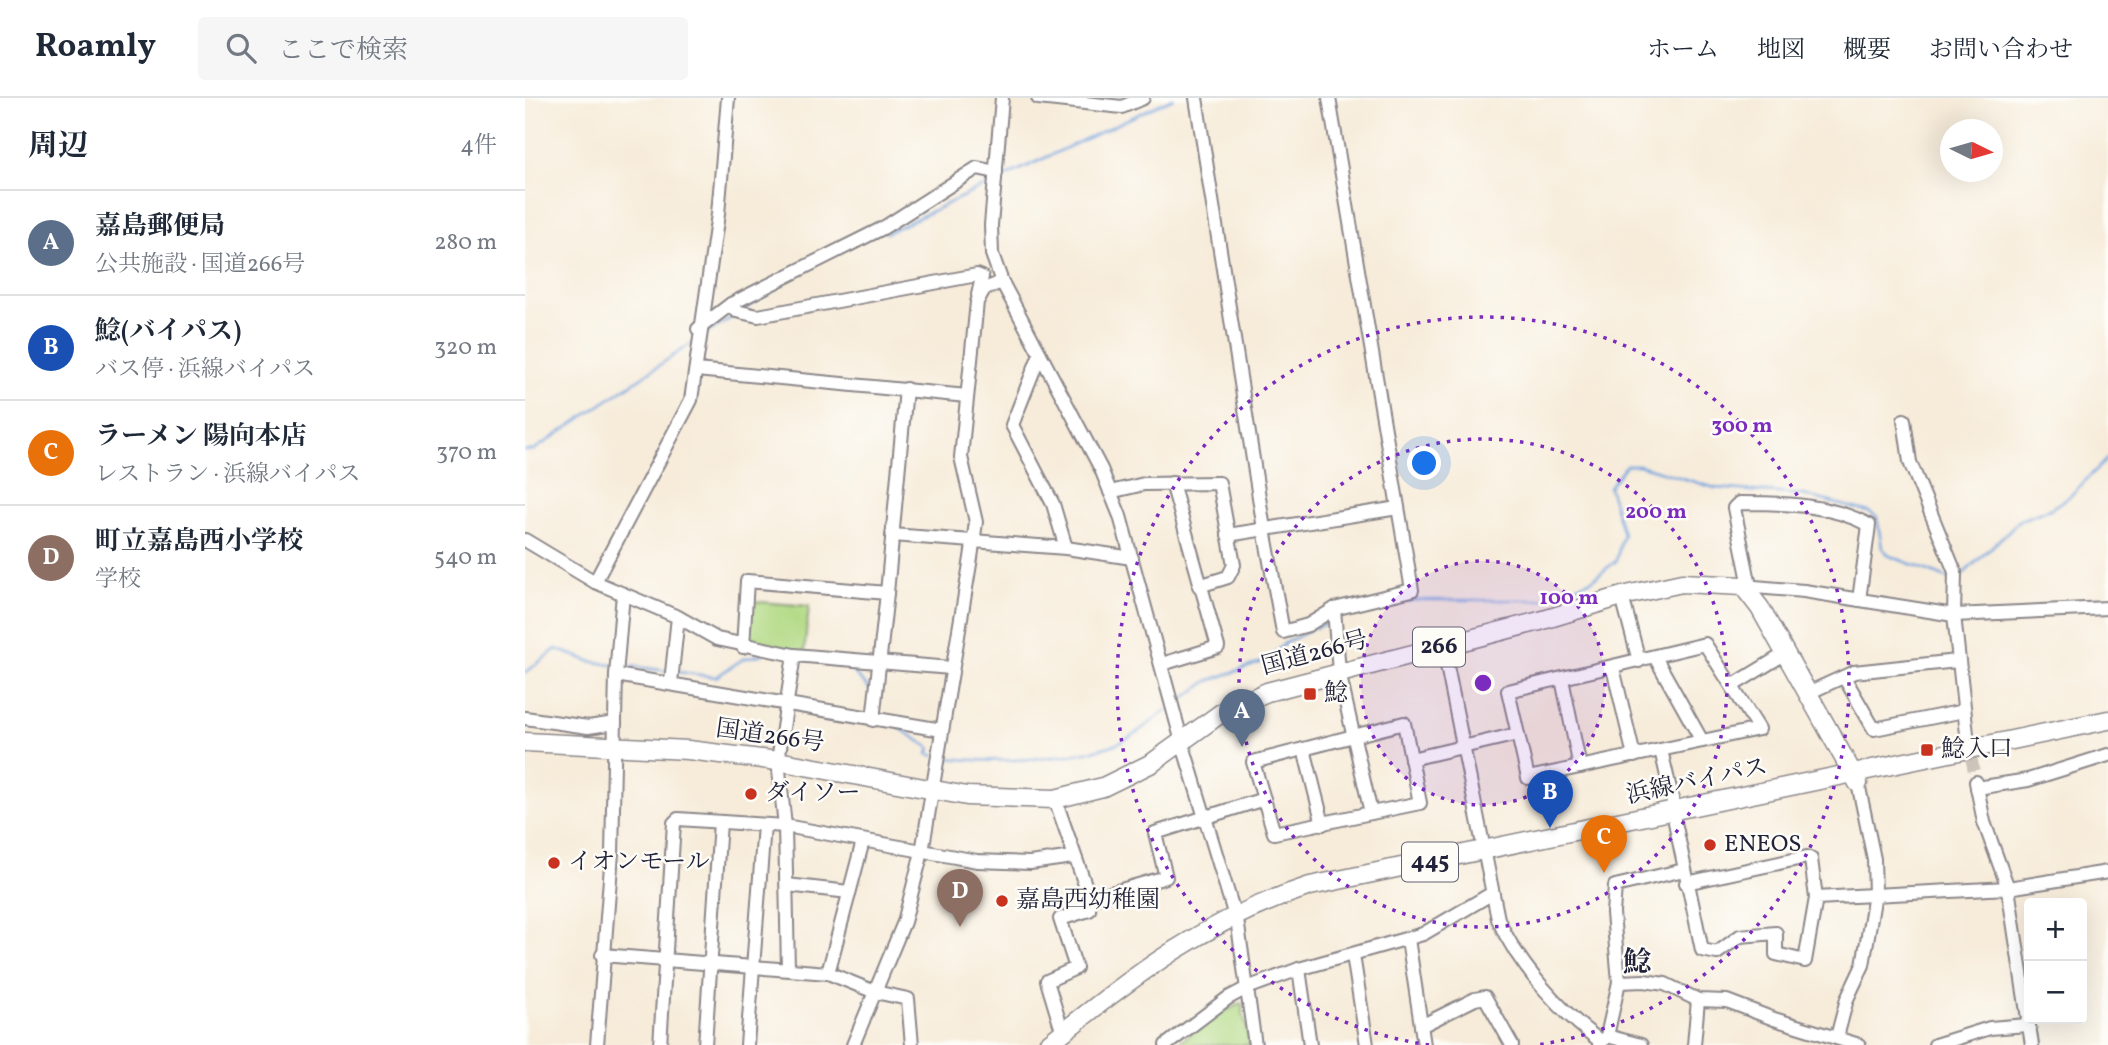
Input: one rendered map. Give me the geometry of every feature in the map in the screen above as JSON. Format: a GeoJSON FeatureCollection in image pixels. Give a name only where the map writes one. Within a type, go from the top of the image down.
{"type":"FeatureCollection","features":[{"type":"Feature","properties":{"kind":"highway","name":"国道266号"},"geometry":{"type":"LineString","coordinates":[[525,742],[688,750],[778,761],[967,796],[1055,799],[1103,787],[1152,763],[1224,711],[1250,698],[1622,596],[1682,583],[1747,586]]}},
{"type":"Feature","properties":{"kind":"highway"},"geometry":{"type":"LineString","coordinates":[[1747,586],[1855,779]]}},
{"type":"Feature","properties":{"kind":"highway","name":"浜線バイパス"},"geometry":{"type":"LineString","coordinates":[[1047,1045],[1144,968],[1183,942],[1310,887],[1485,857],[2087,729],[2108,720]]}},
{"type":"Feature","properties":{"kind":"highway","name":"浜線バイパス"},"geometry":{"type":"LineString","coordinates":[[2087,729],[2108,730]]}},
{"type":"Feature","properties":{"kind":"highway","name":"浜線バイパス"},"geometry":{"type":"LineString","coordinates":[[1066,1045],[1188,951],[1237,920]]}},
{"type":"Feature","properties":{"kind":"street"},"geometry":{"type":"LineString","coordinates":[[595,582],[691,400],[696,370],[696,330],[718,214],[728,98]]}},
{"type":"Feature","properties":{"kind":"street"},"geometry":{"type":"LineString","coordinates":[[1002,98],[991,225],[992,254],[1002,282],[1110,492],[1132,558],[1182,743],[1237,920],[1255,1045]]}},
{"type":"Feature","properties":{"kind":"street"},"geometry":{"type":"LineString","coordinates":[[1038,98],[1122,107],[1143,98]]}},
{"type":"Feature","properties":{"kind":"street"},"geometry":{"type":"LineString","coordinates":[[1196,98],[1264,529],[1283,632],[1308,625],[1334,608],[1412,590],[1329,98]]}},
{"type":"Feature","properties":{"kind":"street"},"geometry":{"type":"LineString","coordinates":[[696,330],[731,304],[883,228],[977,168],[996,172]]}},
{"type":"Feature","properties":{"kind":"street"},"geometry":{"type":"LineString","coordinates":[[731,304],[736,311],[758,316],[977,275],[982,277],[961,457],[975,513],[974,542],[922,852],[904,922],[853,1045]]}},
{"type":"Feature","properties":{"kind":"street"},"geometry":{"type":"LineString","coordinates":[[978,295],[991,285],[1002,282]]}},
{"type":"Feature","properties":{"kind":"street"},"geometry":{"type":"LineString","coordinates":[[1040,354],[1011,425],[1053,505],[1066,548]]}},
{"type":"Feature","properties":{"kind":"street"},"geometry":{"type":"LineString","coordinates":[[696,370],[906,388],[967,396]]}},
{"type":"Feature","properties":{"kind":"street"},"geometry":{"type":"LineString","coordinates":[[873,720],[906,388]]}},
{"type":"Feature","properties":{"kind":"street"},"geometry":{"type":"LineString","coordinates":[[1904,420],[1910,462],[1955,572],[1957,661],[1967,734]]}},
{"type":"Feature","properties":{"kind":"street"},"geometry":{"type":"LineString","coordinates":[[1162,664],[1218,647],[1172,483]]}},
{"type":"Feature","properties":{"kind":"street"},"geometry":{"type":"LineString","coordinates":[[1110,492],[1144,484],[1219,483],[1234,565],[1228,577],[1199,586]]}},
{"type":"Feature","properties":{"kind":"street"},"geometry":{"type":"LineString","coordinates":[[1859,600],[1869,525],[1852,516],[1798,503],[1739,502],[1734,508],[1747,586],[1954,615],[2108,608]]}},
{"type":"Feature","properties":{"kind":"street"},"geometry":{"type":"LineString","coordinates":[[1228,535],[1398,508]]}},
{"type":"Feature","properties":{"kind":"street"},"geometry":{"type":"LineString","coordinates":[[892,535],[1066,548],[1132,558]]}},
{"type":"Feature","properties":{"kind":"street"},"geometry":{"type":"LineString","coordinates":[[525,540],[595,582],[678,617],[717,639],[743,647],[951,668]]}},
{"type":"Feature","properties":{"kind":"street"},"geometry":{"type":"LineString","coordinates":[[743,647],[747,581],[887,593]]}},
{"type":"Feature","properties":{"kind":"street"},"geometry":{"type":"LineString","coordinates":[[597,1045],[602,955],[613,853],[616,675],[623,594]]}},
{"type":"Feature","properties":{"kind":"street"},"geometry":{"type":"LineString","coordinates":[[1622,596],[1639,661]]}},
{"type":"Feature","properties":{"kind":"street"},"geometry":{"type":"LineString","coordinates":[[1334,608],[1339,672],[1371,813]]}},
{"type":"Feature","properties":{"kind":"street"},"geometry":{"type":"LineString","coordinates":[[671,682],[678,617]]}},
{"type":"Feature","properties":{"kind":"street"},"geometry":{"type":"LineString","coordinates":[[1705,644],[1759,729],[1528,778],[1508,691],[1639,661],[1705,644]]}},
{"type":"Feature","properties":{"kind":"street"},"geometry":{"type":"LineString","coordinates":[[1443,646],[1491,894],[1504,932],[1566,1013],[1602,1041],[1641,1045]]}},
{"type":"Feature","properties":{"kind":"street"},"geometry":{"type":"LineString","coordinates":[[1732,686],[1786,653]]}},
{"type":"Feature","properties":{"kind":"street"},"geometry":{"type":"LineString","coordinates":[[788,969],[785,826],[778,761],[794,654]]}},
{"type":"Feature","properties":{"kind":"street"},"geometry":{"type":"LineString","coordinates":[[1655,657],[1702,741]]}},
{"type":"Feature","properties":{"kind":"street"},"geometry":{"type":"LineString","coordinates":[[1808,693],[1854,673],[1957,661]]}},
{"type":"Feature","properties":{"kind":"street"},"geometry":{"type":"LineString","coordinates":[[1613,668],[1634,756]]}},
{"type":"Feature","properties":{"kind":"street"},"geometry":{"type":"LineString","coordinates":[[616,675],[671,682],[787,705],[942,730]]}},
{"type":"Feature","properties":{"kind":"street"},"geometry":{"type":"LineString","coordinates":[[1844,677],[1874,729],[1964,711]]}},
{"type":"Feature","properties":{"kind":"street"},"geometry":{"type":"LineString","coordinates":[[1562,679],[1580,767]]}},
{"type":"Feature","properties":{"kind":"street"},"geometry":{"type":"LineString","coordinates":[[525,718],[588,727],[615,723]]}},
{"type":"Feature","properties":{"kind":"street"},"geometry":{"type":"LineString","coordinates":[[1404,723],[1420,803],[1274,834],[1253,762],[1353,735],[1404,723]]}},
{"type":"Feature","properties":{"kind":"street"},"geometry":{"type":"LineString","coordinates":[[1411,759],[1518,734]]}},
{"type":"Feature","properties":{"kind":"street"},"geometry":{"type":"LineString","coordinates":[[1304,749],[1323,824]]}},
{"type":"Feature","properties":{"kind":"street"},"geometry":{"type":"LineString","coordinates":[[1602,1041],[1619,982],[1613,913],[1615,886],[1685,876],[1807,857],[1811,859],[1816,898],[1805,961],[1776,954],[1776,933],[1740,936],[1717,953],[1702,950],[1685,876],[1661,750]]}},
{"type":"Feature","properties":{"kind":"street"},"geometry":{"type":"LineString","coordinates":[[2032,1045],[2008,888],[1984,822],[1977,785],[2028,780],[2108,755]]}},
{"type":"Feature","properties":{"kind":"street"},"geometry":{"type":"LineString","coordinates":[[1837,1037],[1847,999],[1858,978],[1866,949],[1875,894],[1874,859],[1855,779]]}},
{"type":"Feature","properties":{"kind":"street"},"geometry":{"type":"LineString","coordinates":[[1055,799],[1090,900],[1089,910],[1060,919],[1076,968],[1047,981],[1061,1024]]}},
{"type":"Feature","properties":{"kind":"street"},"geometry":{"type":"LineString","coordinates":[[1090,900],[1166,877],[1155,833],[1205,815],[1264,799]]}},
{"type":"Feature","properties":{"kind":"street"},"geometry":{"type":"LineString","coordinates":[[660,1045],[674,823],[678,819],[785,826],[977,861],[1030,863],[1073,857]]}},
{"type":"Feature","properties":{"kind":"street"},"geometry":{"type":"LineString","coordinates":[[705,1045],[720,822]]}},
{"type":"Feature","properties":{"kind":"street"},"geometry":{"type":"LineString","coordinates":[[747,1045],[764,825]]}},
{"type":"Feature","properties":{"kind":"street"},"geometry":{"type":"LineString","coordinates":[[828,973],[863,841]]}},
{"type":"Feature","properties":{"kind":"street"},"geometry":{"type":"LineString","coordinates":[[1816,898],[2008,888],[2108,872]]}},
{"type":"Feature","properties":{"kind":"street"},"geometry":{"type":"LineString","coordinates":[[787,886],[849,892]]}},
{"type":"Feature","properties":{"kind":"street"},"geometry":{"type":"LineString","coordinates":[[1166,1045],[1228,998],[1247,988],[1299,969],[1423,934],[1491,894]]}},
{"type":"Feature","properties":{"kind":"street"},"geometry":{"type":"LineString","coordinates":[[1408,939],[1424,1045]]}},
{"type":"Feature","properties":{"kind":"street"},"geometry":{"type":"LineString","coordinates":[[602,955],[828,973],[875,992],[908,999],[912,1045]]}},
{"type":"Feature","properties":{"kind":"street"},"geometry":{"type":"LineString","coordinates":[[1353,955],[1367,1045]]}},
{"type":"Feature","properties":{"kind":"street"},"geometry":{"type":"LineString","coordinates":[[1299,969],[1310,1045]]}},
{"type":"Feature","properties":{"kind":"street"},"geometry":{"type":"LineString","coordinates":[[1619,982],[1665,984],[1697,1000],[1727,1001],[1774,1019],[1859,1045]]}},
{"type":"Feature","properties":{"kind":"street"},"geometry":{"type":"LineString","coordinates":[[1421,1026],[1475,999],[1485,997],[1511,1045]]}},
{"type":"Feature","properties":{"kind":"street"},"geometry":{"type":"LineString","coordinates":[[1694,1045],[1697,1000]]}},
{"type":"Feature","properties":{"kind":"street"},"geometry":{"type":"LineString","coordinates":[[1935,1045],[1990,1028],[2027,1025]]}},
{"type":"Feature","properties":{"kind":"green space"},"geometry":{"type":"Polygon","coordinates":[[[749,601],[809,606],[804,654],[743,645],[749,601]]]}},
{"type":"Feature","properties":{"kind":"green space"},"geometry":{"type":"Polygon","coordinates":[[[1241,1003],[1250,1045],[1176,1045],[1211,1018],[1241,1003]]]}},
{"type":"Feature","properties":{"kind":"waterway"},"geometry":{"type":"LineString","coordinates":[[1000,179],[1173,98]]}},
{"type":"Feature","properties":{"kind":"waterway"},"geometry":{"type":"LineString","coordinates":[[886,233],[991,183]]}},
{"type":"Feature","properties":{"kind":"waterway"},"geometry":{"type":"LineString","coordinates":[[745,309],[783,284]]}},
{"type":"Feature","properties":{"kind":"waterway"},"geometry":{"type":"LineString","coordinates":[[706,334],[736,315]]}},
{"type":"Feature","properties":{"kind":"waterway"},"geometry":{"type":"LineString","coordinates":[[525,451],[534,450],[695,341]]}},
{"type":"Feature","properties":{"kind":"waterway"},"geometry":{"type":"LineString","coordinates":[[1958,579],[2020,520],[2050,509],[2070,496],[2108,458]]}},
{"type":"Feature","properties":{"kind":"waterway"},"geometry":{"type":"LineString","coordinates":[[1340,616],[1391,603],[1421,600],[1542,600],[1592,580],[1616,561],[1623,534],[1609,487],[1626,465],[1639,465],[1715,488],[1803,495],[1869,512],[1877,517],[1882,548],[1890,556],[1952,580]]}},
{"type":"Feature","properties":{"kind":"waterway"},"geometry":{"type":"LineString","coordinates":[[1315,628],[1331,621]]}},
{"type":"Feature","properties":{"kind":"waterway"},"geometry":{"type":"LineString","coordinates":[[1176,704],[1208,681],[1268,660],[1285,643],[1309,631]]}},
{"type":"Feature","properties":{"kind":"waterway"},"geometry":{"type":"LineString","coordinates":[[525,673],[556,649],[589,661],[612,665]]}},
{"type":"Feature","properties":{"kind":"waterway"},"geometry":{"type":"LineString","coordinates":[[678,672],[716,677],[743,659],[763,654]]}},
{"type":"Feature","properties":{"kind":"waterway"},"geometry":{"type":"LineString","coordinates":[[622,665],[668,671]]}},
{"type":"Feature","properties":{"kind":"waterway"},"geometry":{"type":"LineString","coordinates":[[847,665],[871,691]]}},
{"type":"Feature","properties":{"kind":"waterway"},"geometry":{"type":"LineString","coordinates":[[941,757],[1028,759],[1095,750],[1127,738],[1167,710]]}},
{"type":"Feature","properties":{"kind":"waterway"},"geometry":{"type":"LineString","coordinates":[[898,727],[930,748],[928,754],[935,756]]}},
{"type":"Feature","properties":{"kind":"tunnel"},"geometry":{"type":"LineString","coordinates":[[1968,741],[1976,782]]}},
{"type":"Feature","properties":{"kind":"place","name":"鯰"},"geometry":{"type":"Point","coordinates":[1310,694]}},
{"type":"Feature","properties":{"kind":"place","name":"嘉島郵便局"},"geometry":{"type":"Point","coordinates":[1242,747]}},
{"type":"Feature","properties":{"kind":"place","name":"鯰入口"},"geometry":{"type":"Point","coordinates":[1927,750]}},
{"type":"Feature","properties":{"kind":"place","name":"ダイソー"},"geometry":{"type":"Point","coordinates":[751,794]}},
{"type":"Feature","properties":{"kind":"place","name":"鯰(バイパス)"},"geometry":{"type":"Point","coordinates":[1550,828]}},
{"type":"Feature","properties":{"kind":"place","name":"ENEOS"},"geometry":{"type":"Point","coordinates":[1710,845]}},
{"type":"Feature","properties":{"kind":"place","name":"イオンモール"},"geometry":{"type":"Point","coordinates":[554,863]}},
{"type":"Feature","properties":{"kind":"place","name":"ラーメン 陽向本店"},"geometry":{"type":"Point","coordinates":[1604,873]}},
{"type":"Feature","properties":{"kind":"place","name":"嘉島西幼稚園"},"geometry":{"type":"Point","coordinates":[1002,901]}},
{"type":"Feature","properties":{"kind":"place","name":"町立嘉島西小学校"},"geometry":{"type":"Point","coordinates":[960,927]}},
{"type":"Feature","properties":{"kind":"district","name":"鯰"},"geometry":{"type":"Point","coordinates":[1637,963]}}]}
